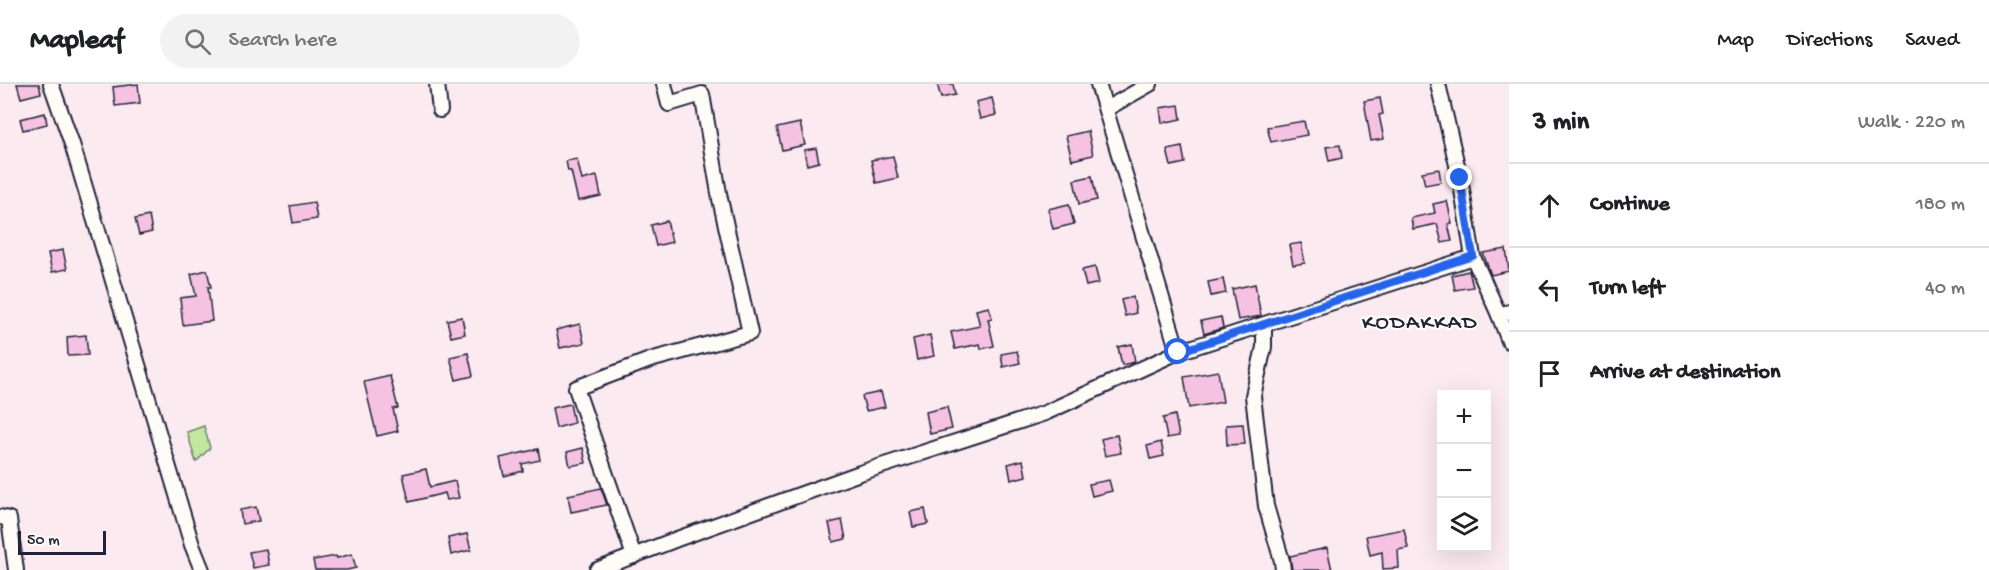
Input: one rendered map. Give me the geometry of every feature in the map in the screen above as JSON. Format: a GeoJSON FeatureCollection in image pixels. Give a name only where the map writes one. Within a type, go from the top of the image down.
{"type":"FeatureCollection","features":[{"type":"Feature","properties":{"kind":"street"},"geometry":{"type":"LineString","coordinates":[[51,84],[72,144],[192,545],[202,570]]}},
{"type":"Feature","properties":{"kind":"street"},"geometry":{"type":"LineString","coordinates":[[437,84],[440,110]]}},
{"type":"Feature","properties":{"kind":"street"},"geometry":{"type":"LineString","coordinates":[[633,556],[576,388],[650,360],[750,333],[720,199],[702,94],[669,104],[664,84]]}},
{"type":"Feature","properties":{"kind":"street"},"geometry":{"type":"LineString","coordinates":[[1098,84],[1178,352]]}},
{"type":"Feature","properties":{"kind":"street"},"geometry":{"type":"LineString","coordinates":[[1106,109],[1150,84]]}},
{"type":"Feature","properties":{"kind":"street"},"geometry":{"type":"LineString","coordinates":[[1438,84],[1460,178],[1473,256],[1504,313],[1509,341]]}},
{"type":"Feature","properties":{"kind":"street"},"geometry":{"type":"LineString","coordinates":[[597,570],[860,473],[1045,413],[1178,352],[1473,256]]}},
{"type":"Feature","properties":{"kind":"street"},"geometry":{"type":"LineString","coordinates":[[1264,324],[1264,347],[1253,396],[1266,506],[1283,570]]}},
{"type":"Feature","properties":{"kind":"street"},"geometry":{"type":"LineString","coordinates":[[0,517],[9,519],[16,570]]}},
{"type":"Feature","properties":{"kind":"green space"},"geometry":{"type":"Polygon","coordinates":[[[204,426],[210,448],[196,462],[187,432],[204,426]]]}},
{"type":"Feature","properties":{"kind":"building"},"geometry":{"type":"Polygon","coordinates":[[[17,84],[39,84],[41,93],[21,98],[17,84]]]}},
{"type":"Feature","properties":{"kind":"building"},"geometry":{"type":"Polygon","coordinates":[[[138,84],[140,103],[115,106],[113,87],[138,84]]]}},
{"type":"Feature","properties":{"kind":"building"},"geometry":{"type":"Polygon","coordinates":[[[937,84],[953,84],[955,95],[941,98],[937,84]]]}},
{"type":"Feature","properties":{"kind":"building"},"geometry":{"type":"Polygon","coordinates":[[[992,98],[996,115],[980,119],[976,102],[992,98]]]}},
{"type":"Feature","properties":{"kind":"building"},"geometry":{"type":"Polygon","coordinates":[[[1380,98],[1383,114],[1379,115],[1384,139],[1371,141],[1364,101],[1380,98]]]}},
{"type":"Feature","properties":{"kind":"building"},"geometry":{"type":"Polygon","coordinates":[[[1179,105],[1181,119],[1162,123],[1160,108],[1179,105]]]}},
{"type":"Feature","properties":{"kind":"building"},"geometry":{"type":"Polygon","coordinates":[[[45,113],[47,124],[23,130],[20,119],[45,113]]]}},
{"type":"Feature","properties":{"kind":"building"},"geometry":{"type":"Polygon","coordinates":[[[1304,121],[1307,135],[1271,142],[1267,127],[1304,121]]]}},
{"type":"Feature","properties":{"kind":"building"},"geometry":{"type":"Polygon","coordinates":[[[800,123],[805,145],[782,150],[777,128],[800,123]]]}},
{"type":"Feature","properties":{"kind":"building"},"geometry":{"type":"Polygon","coordinates":[[[1088,131],[1093,155],[1072,160],[1066,136],[1088,131]]]}},
{"type":"Feature","properties":{"kind":"building"},"geometry":{"type":"Polygon","coordinates":[[[1340,145],[1342,158],[1329,161],[1326,147],[1340,145]]]}},
{"type":"Feature","properties":{"kind":"building"},"geometry":{"type":"Polygon","coordinates":[[[1182,147],[1185,163],[1171,166],[1167,150],[1182,147]]]}},
{"type":"Feature","properties":{"kind":"building"},"geometry":{"type":"Polygon","coordinates":[[[816,148],[819,162],[807,165],[804,150],[816,148]]]}},
{"type":"Feature","properties":{"kind":"building"},"geometry":{"type":"Polygon","coordinates":[[[893,156],[898,178],[876,183],[871,160],[893,156]]]}},
{"type":"Feature","properties":{"kind":"building"},"geometry":{"type":"Polygon","coordinates":[[[577,159],[582,180],[597,176],[601,196],[578,201],[571,171],[568,171],[566,161],[577,159]]]}},
{"type":"Feature","properties":{"kind":"building"},"geometry":{"type":"Polygon","coordinates":[[[1439,169],[1441,182],[1425,185],[1422,172],[1439,169]]]}},
{"type":"Feature","properties":{"kind":"building"},"geometry":{"type":"Polygon","coordinates":[[[1092,176],[1097,200],[1079,204],[1074,180],[1092,176]]]}},
{"type":"Feature","properties":{"kind":"building"},"geometry":{"type":"Polygon","coordinates":[[[1447,201],[1452,223],[1448,224],[1452,241],[1442,243],[1437,224],[1413,229],[1411,218],[1435,213],[1433,204],[1447,201]]]}},
{"type":"Feature","properties":{"kind":"building"},"geometry":{"type":"Polygon","coordinates":[[[314,202],[317,219],[293,223],[290,206],[314,202]]]}},
{"type":"Feature","properties":{"kind":"building"},"geometry":{"type":"Polygon","coordinates":[[[1069,204],[1074,224],[1053,229],[1048,209],[1069,204]]]}},
{"type":"Feature","properties":{"kind":"building"},"geometry":{"type":"Polygon","coordinates":[[[149,216],[152,232],[139,235],[135,219],[149,216]]]}},
{"type":"Feature","properties":{"kind":"building"},"geometry":{"type":"Polygon","coordinates":[[[667,221],[672,242],[656,246],[651,225],[667,221]]]}},
{"type":"Feature","properties":{"kind":"building"},"geometry":{"type":"Polygon","coordinates":[[[1301,243],[1305,263],[1293,265],[1289,245],[1301,243]]]}},
{"type":"Feature","properties":{"kind":"building"},"geometry":{"type":"Polygon","coordinates":[[[1506,249],[1509,271],[1491,275],[1483,253],[1506,249]]]}},
{"type":"Feature","properties":{"kind":"building"},"geometry":{"type":"Polygon","coordinates":[[[63,250],[67,269],[52,272],[48,253],[63,250]]]}},
{"type":"Feature","properties":{"kind":"building"},"geometry":{"type":"Polygon","coordinates":[[[1095,267],[1099,283],[1086,286],[1082,270],[1095,267]]]}},
{"type":"Feature","properties":{"kind":"building"},"geometry":{"type":"Polygon","coordinates":[[[207,270],[211,287],[208,287],[212,321],[183,325],[180,298],[196,296],[191,274],[207,270]]]}},
{"type":"Feature","properties":{"kind":"building"},"geometry":{"type":"Polygon","coordinates":[[[1469,271],[1473,287],[1455,290],[1452,275],[1469,271]]]}},
{"type":"Feature","properties":{"kind":"building"},"geometry":{"type":"Polygon","coordinates":[[[1223,279],[1226,293],[1211,296],[1208,282],[1223,279]]]}},
{"type":"Feature","properties":{"kind":"building"},"geometry":{"type":"Polygon","coordinates":[[[1255,284],[1261,316],[1238,320],[1232,289],[1255,284]]]}},
{"type":"Feature","properties":{"kind":"building"},"geometry":{"type":"Polygon","coordinates":[[[1133,297],[1136,313],[1125,316],[1121,300],[1133,297]]]}},
{"type":"Feature","properties":{"kind":"building"},"geometry":{"type":"Polygon","coordinates":[[[989,307],[992,318],[988,319],[994,346],[981,349],[980,344],[955,349],[951,332],[980,326],[976,310],[989,307]]]}},
{"type":"Feature","properties":{"kind":"building"},"geometry":{"type":"Polygon","coordinates":[[[462,317],[465,334],[451,337],[447,320],[462,317]]]}},
{"type":"Feature","properties":{"kind":"building"},"geometry":{"type":"Polygon","coordinates":[[[1221,317],[1223,328],[1204,334],[1201,321],[1221,317]]]}},
{"type":"Feature","properties":{"kind":"building"},"geometry":{"type":"Polygon","coordinates":[[[580,324],[584,343],[560,348],[556,330],[580,324]]]}},
{"type":"Feature","properties":{"kind":"building"},"geometry":{"type":"Polygon","coordinates":[[[86,335],[88,355],[68,356],[67,337],[86,335]]]}},
{"type":"Feature","properties":{"kind":"building"},"geometry":{"type":"Polygon","coordinates":[[[930,335],[934,356],[917,360],[913,339],[930,335]]]}},
{"type":"Feature","properties":{"kind":"building"},"geometry":{"type":"Polygon","coordinates":[[[1132,344],[1135,362],[1122,365],[1118,347],[1132,344]]]}},
{"type":"Feature","properties":{"kind":"building"},"geometry":{"type":"Polygon","coordinates":[[[1017,351],[1020,363],[1003,367],[1001,354],[1017,351]]]}},
{"type":"Feature","properties":{"kind":"building"},"geometry":{"type":"Polygon","coordinates":[[[468,353],[473,376],[456,380],[450,357],[468,353]]]}},
{"type":"Feature","properties":{"kind":"building"},"geometry":{"type":"Polygon","coordinates":[[[1218,371],[1223,402],[1189,408],[1184,377],[1218,371]]]}},
{"type":"Feature","properties":{"kind":"building"},"geometry":{"type":"Polygon","coordinates":[[[390,376],[398,408],[393,409],[398,431],[377,436],[364,382],[390,376]]]}},
{"type":"Feature","properties":{"kind":"building"},"geometry":{"type":"Polygon","coordinates":[[[881,392],[885,407],[866,411],[862,396],[881,392]]]}},
{"type":"Feature","properties":{"kind":"building"},"geometry":{"type":"Polygon","coordinates":[[[570,404],[574,423],[556,428],[552,408],[570,404]]]}},
{"type":"Feature","properties":{"kind":"building"},"geometry":{"type":"Polygon","coordinates":[[[947,407],[952,429],[930,434],[926,412],[947,407]]]}},
{"type":"Feature","properties":{"kind":"building"},"geometry":{"type":"Polygon","coordinates":[[[1175,415],[1179,436],[1167,438],[1163,418],[1175,415]]]}},
{"type":"Feature","properties":{"kind":"building"},"geometry":{"type":"Polygon","coordinates":[[[1243,424],[1245,444],[1227,445],[1226,425],[1243,424]]]}},
{"type":"Feature","properties":{"kind":"building"},"geometry":{"type":"Polygon","coordinates":[[[1117,435],[1121,453],[1105,456],[1101,439],[1117,435]]]}},
{"type":"Feature","properties":{"kind":"building"},"geometry":{"type":"Polygon","coordinates":[[[1161,442],[1164,456],[1150,459],[1147,446],[1161,442]]]}},
{"type":"Feature","properties":{"kind":"building"},"geometry":{"type":"Polygon","coordinates":[[[583,448],[586,463],[570,466],[567,452],[583,448]]]}},
{"type":"Feature","properties":{"kind":"building"},"geometry":{"type":"Polygon","coordinates":[[[538,449],[540,460],[522,464],[523,471],[504,476],[500,458],[538,449]]]}},
{"type":"Feature","properties":{"kind":"building"},"geometry":{"type":"Polygon","coordinates":[[[1023,460],[1026,476],[1011,480],[1008,464],[1023,460]]]}},
{"type":"Feature","properties":{"kind":"building"},"geometry":{"type":"Polygon","coordinates":[[[426,469],[430,487],[455,481],[459,498],[447,500],[445,493],[409,502],[403,474],[426,469]]]}},
{"type":"Feature","properties":{"kind":"building"},"geometry":{"type":"Polygon","coordinates":[[[1109,480],[1112,491],[1092,496],[1089,484],[1109,480]]]}},
{"type":"Feature","properties":{"kind":"building"},"geometry":{"type":"Polygon","coordinates":[[[601,488],[607,505],[571,512],[568,495],[601,488]]]}},
{"type":"Feature","properties":{"kind":"building"},"geometry":{"type":"Polygon","coordinates":[[[256,507],[259,521],[242,524],[240,510],[256,507]]]}},
{"type":"Feature","properties":{"kind":"building"},"geometry":{"type":"Polygon","coordinates":[[[925,509],[928,524],[913,527],[910,512],[925,509]]]}},
{"type":"Feature","properties":{"kind":"building"},"geometry":{"type":"Polygon","coordinates":[[[842,520],[846,539],[833,542],[829,523],[842,520]]]}},
{"type":"Feature","properties":{"kind":"building"},"geometry":{"type":"Polygon","coordinates":[[[1404,529],[1408,548],[1398,550],[1399,568],[1383,569],[1382,552],[1370,555],[1366,536],[1404,529]]]}},
{"type":"Feature","properties":{"kind":"building"},"geometry":{"type":"Polygon","coordinates":[[[467,534],[471,550],[451,555],[448,538],[467,534]]]}},
{"type":"Feature","properties":{"kind":"building"},"geometry":{"type":"Polygon","coordinates":[[[1327,548],[1332,570],[1292,570],[1290,556],[1327,548]]]}},
{"type":"Feature","properties":{"kind":"building"},"geometry":{"type":"Polygon","coordinates":[[[266,549],[269,565],[253,568],[249,552],[266,549]]]}},
{"type":"Feature","properties":{"kind":"building"},"geometry":{"type":"Polygon","coordinates":[[[352,554],[356,568],[315,570],[313,560],[352,554]]]}},
{"type":"Feature","properties":{"kind":"district","name":"KODAKKAD"},"geometry":{"type":"Point","coordinates":[1420,324]}},
{"type":"Feature","properties":{"kind":"route"},"geometry":{"type":"LineString","coordinates":[[1178,352],[1473,256],[1460,178]]}}]}
